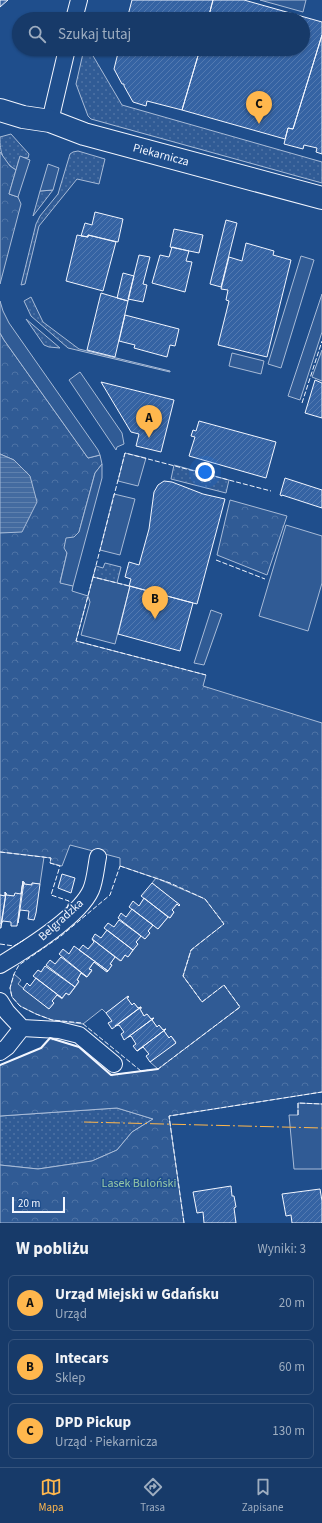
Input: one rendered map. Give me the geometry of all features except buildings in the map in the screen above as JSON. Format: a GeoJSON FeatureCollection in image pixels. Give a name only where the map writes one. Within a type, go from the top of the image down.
{"type":"FeatureCollection","features":[{"type":"Feature","properties":{"kind":"street"},"geometry":{"type":"LineString","coordinates":[[76,12],[79,0]]}},
{"type":"Feature","properties":{"kind":"street"},"geometry":{"type":"LineString","coordinates":[[50,121],[65,56]]}},
{"type":"Feature","properties":{"kind":"street","name":"Piekarnicza"},"geometry":{"type":"LineString","coordinates":[[0,110],[24,117],[50,121],[84,134],[322,198]]}},
{"type":"Feature","properties":{"kind":"street","name":"Belgradzka"},"geometry":{"type":"LineString","coordinates":[[0,965],[49,933],[80,906],[91,890],[98,857]]}},
{"type":"Feature","properties":{"kind":"street"},"geometry":{"type":"LineString","coordinates":[[0,1001],[7,1012],[22,1028],[59,1030],[79,1035],[114,1064]]}},
{"type":"Feature","properties":{"kind":"street"},"geometry":{"type":"LineString","coordinates":[[0,1052],[7,1047],[22,1028]]}},
{"type":"Feature","properties":{"kind":"green space"},"geometry":{"type":"Polygon","coordinates":[[[82,56],[93,56],[122,105],[322,162],[322,183],[91,119],[88,116],[76,84],[82,56]]]}},
{"type":"Feature","properties":{"kind":"green space"},"geometry":{"type":"Polygon","coordinates":[[[11,134],[29,154],[28,158],[20,157],[16,170],[5,160],[1,152],[0,137],[11,134]]]}},
{"type":"Feature","properties":{"kind":"green space"},"geometry":{"type":"Polygon","coordinates":[[[78,151],[105,159],[99,184],[77,179],[39,226],[25,284],[21,285],[36,224],[40,216],[58,194],[70,154],[78,151]]]}},
{"type":"Feature","properties":{"kind":"green space"},"geometry":{"type":"Polygon","coordinates":[[[0,152],[10,166],[16,170],[9,194],[18,197],[21,204],[0,284],[0,152]]]}},
{"type":"Feature","properties":{"kind":"green space"},"geometry":{"type":"Polygon","coordinates":[[[53,190],[33,216],[40,191],[53,190]]]}},
{"type":"Feature","properties":{"kind":"green space"},"geometry":{"type":"Polygon","coordinates":[[[31,297],[43,322],[79,349],[170,372],[68,348],[31,316],[24,301],[31,297]]]}},
{"type":"Feature","properties":{"kind":"green space"},"geometry":{"type":"Polygon","coordinates":[[[26,319],[60,348],[44,345],[26,319]]]}},
{"type":"Feature","properties":{"kind":"green space","name":"Lasek Buloński"},"geometry":{"type":"Polygon","coordinates":[[[0,333],[88,458],[100,455],[102,464],[95,473],[79,532],[66,550],[67,553],[60,582],[73,586],[72,591],[88,596],[76,641],[206,675],[203,686],[322,723],[322,1092],[169,1116],[184,1223],[0,1223],[0,1165],[38,1169],[92,1161],[117,1150],[132,1132],[153,1119],[117,1108],[0,1116],[0,1065],[41,1048],[50,1038],[79,1047],[111,1075],[158,1069],[240,1007],[202,1002],[183,976],[191,950],[200,942],[170,883],[120,866],[120,858],[70,845],[62,866],[50,863],[51,858],[0,852],[0,533],[14,460],[0,454],[0,333]]]}},
{"type":"Feature","properties":{"kind":"green space"},"geometry":{"type":"Polygon","coordinates":[[[174,465],[229,480],[226,493],[171,479],[174,465]]]}},
{"type":"Feature","properties":{"kind":"green space"},"geometry":{"type":"Polygon","coordinates":[[[230,500],[287,516],[267,575],[217,555],[230,500]]]}},
{"type":"Feature","properties":{"kind":"green space"},"geometry":{"type":"Polygon","coordinates":[[[105,563],[121,567],[117,583],[93,577],[96,566],[103,568],[105,563]]]}},
{"type":"Feature","properties":{"kind":"green space"},"geometry":{"type":"Polygon","coordinates":[[[117,1108],[153,1119],[132,1132],[117,1150],[92,1161],[38,1169],[0,1165],[0,1116],[117,1108]]]}},
{"type":"Feature","properties":{"kind":"shaded area"},"geometry":{"type":"Polygon","coordinates":[[[260,0],[306,0],[303,12],[260,0]]]}},
{"type":"Feature","properties":{"kind":"shaded area"},"geometry":{"type":"Polygon","coordinates":[[[20,156],[30,160],[18,197],[9,194],[20,156]]]}},
{"type":"Feature","properties":{"kind":"shaded area"},"geometry":{"type":"Polygon","coordinates":[[[48,164],[59,168],[53,190],[40,191],[48,164]]]}},
{"type":"Feature","properties":{"kind":"shaded area"},"geometry":{"type":"Polygon","coordinates":[[[301,256],[314,260],[281,368],[268,364],[301,256]]]}},
{"type":"Feature","properties":{"kind":"shaded area"},"geometry":{"type":"Polygon","coordinates":[[[322,294],[322,332],[300,400],[288,396],[322,294]]]}},
{"type":"Feature","properties":{"kind":"shaded area"},"geometry":{"type":"Polygon","coordinates":[[[0,301],[9,323],[100,455],[88,458],[4,340],[0,333],[0,301]]]}},
{"type":"Feature","properties":{"kind":"shaded area"},"geometry":{"type":"Polygon","coordinates":[[[322,350],[322,381],[312,377],[322,350]]]}},
{"type":"Feature","properties":{"kind":"shaded area"},"geometry":{"type":"Polygon","coordinates":[[[232,353],[264,361],[261,374],[229,366],[232,353]]]}},
{"type":"Feature","properties":{"kind":"shaded area"},"geometry":{"type":"Polygon","coordinates":[[[80,372],[122,433],[124,444],[117,447],[116,450],[69,380],[80,372]]]}},
{"type":"Feature","properties":{"kind":"shaded area"},"geometry":{"type":"Polygon","coordinates":[[[125,453],[146,458],[138,486],[118,481],[125,453]]]}},
{"type":"Feature","properties":{"kind":"shaded area"},"geometry":{"type":"Polygon","coordinates":[[[0,454],[14,460],[30,476],[37,502],[22,532],[0,533],[0,454]]]}},
{"type":"Feature","properties":{"kind":"shaded area"},"geometry":{"type":"Polygon","coordinates":[[[102,464],[102,478],[73,586],[60,583],[67,553],[64,548],[66,538],[74,537],[79,532],[95,473],[102,464]]]}},
{"type":"Feature","properties":{"kind":"shaded area"},"geometry":{"type":"Polygon","coordinates":[[[114,494],[135,499],[120,555],[100,550],[114,494]]]}},
{"type":"Feature","properties":{"kind":"shaded area"},"geometry":{"type":"Polygon","coordinates":[[[286,525],[322,536],[322,583],[308,631],[259,616],[286,525]]]}},
{"type":"Feature","properties":{"kind":"shaded area"},"geometry":{"type":"Polygon","coordinates":[[[93,577],[130,586],[115,644],[81,635],[90,602],[88,596],[93,577]]]}},
{"type":"Feature","properties":{"kind":"shaded area"},"geometry":{"type":"Polygon","coordinates":[[[211,610],[222,614],[204,665],[194,663],[211,610]]]}},
{"type":"Feature","properties":{"kind":"shaded area"},"geometry":{"type":"Polygon","coordinates":[[[0,852],[44,857],[40,884],[24,884],[23,881],[21,894],[14,896],[6,895],[5,892],[5,896],[0,895],[0,852]]]}},
{"type":"Feature","properties":{"kind":"shaded area"},"geometry":{"type":"Polygon","coordinates":[[[156,878],[205,899],[224,924],[191,950],[183,976],[202,1002],[224,985],[240,1007],[158,1069],[150,1062],[176,1042],[171,1036],[169,1038],[164,1031],[166,1029],[163,1030],[159,1025],[157,1027],[152,1020],[153,1018],[151,1019],[147,1014],[144,1016],[140,1009],[142,1008],[141,1007],[138,1008],[134,1003],[132,1005],[127,998],[129,996],[106,1013],[102,1009],[83,1024],[52,1020],[36,1014],[20,1006],[12,997],[10,988],[14,974],[21,980],[18,984],[49,1009],[54,1003],[52,1001],[57,995],[62,999],[66,993],[69,995],[79,982],[77,980],[81,973],[87,977],[92,971],[89,969],[94,962],[107,972],[115,957],[120,961],[125,955],[128,957],[138,944],[136,942],[141,936],[145,939],[150,933],[148,931],[153,925],[158,929],[168,917],[170,918],[174,912],[172,910],[177,904],[180,905],[152,883],[156,878]]]}},
{"type":"Feature","properties":{"kind":"shaded area"},"geometry":{"type":"Polygon","coordinates":[[[298,1103],[322,1104],[322,1169],[294,1169],[289,1115],[298,1115],[298,1103]]]}},
{"type":"Feature","properties":{"kind":"fence"},"geometry":{"type":"LineString","coordinates":[[302,403],[322,341]]}},
{"type":"Feature","properties":{"kind":"fence"},"geometry":{"type":"LineString","coordinates":[[129,586],[93,577],[125,453],[271,491]]}},
{"type":"Feature","properties":{"kind":"fence"},"geometry":{"type":"LineString","coordinates":[[216,560],[265,579]]}},
{"type":"Feature","properties":{"kind":"fence"},"geometry":{"type":"LineString","coordinates":[[93,577],[76,641],[206,675]]}},
{"type":"Feature","properties":{"kind":"fence"},"geometry":{"type":"LineString","coordinates":[[0,852],[51,858],[50,863],[60,866],[51,895],[69,901],[67,909]]}},
{"type":"Feature","properties":{"kind":"fence"},"geometry":{"type":"LineString","coordinates":[[120,866],[170,883],[205,899],[224,924],[191,950],[183,976],[202,1002],[224,985],[240,1007],[158,1069],[141,1071],[82,1023],[52,1020],[20,1006],[12,997],[10,988],[14,974],[19,965],[61,936],[110,895],[120,866]]}},
{"type":"Feature","properties":{"kind":"fence"},"geometry":{"type":"LineString","coordinates":[[0,944],[14,946],[24,940]]}},
{"type":"Feature","properties":{"kind":"fence"},"geometry":{"type":"LineString","coordinates":[[184,1223],[169,1116],[322,1092]]}},
{"type":"Feature","properties":{"kind":"fence"},"geometry":{"type":"LineString","coordinates":[[298,1115],[298,1103],[322,1104]]}},
{"type":"Feature","properties":{"kind":"wall"},"geometry":{"type":"LineString","coordinates":[[0,1065],[41,1048],[50,1038],[79,1047],[111,1075],[158,1069]]}},
{"type":"Feature","properties":{"kind":"power"},"geometry":{"type":"LineString","coordinates":[[84,1122],[322,1128]]}},
{"type":"Feature","properties":{"kind":"place","name":"DPD Pickup"},"geometry":{"type":"Point","coordinates":[259,124]}},
{"type":"Feature","properties":{"kind":"place","name":"Urząd Miejski w Gdańsku"},"geometry":{"type":"Point","coordinates":[149,438]}},
{"type":"Feature","properties":{"kind":"place","name":"Intecars"},"geometry":{"type":"Point","coordinates":[155,619]}}]}
